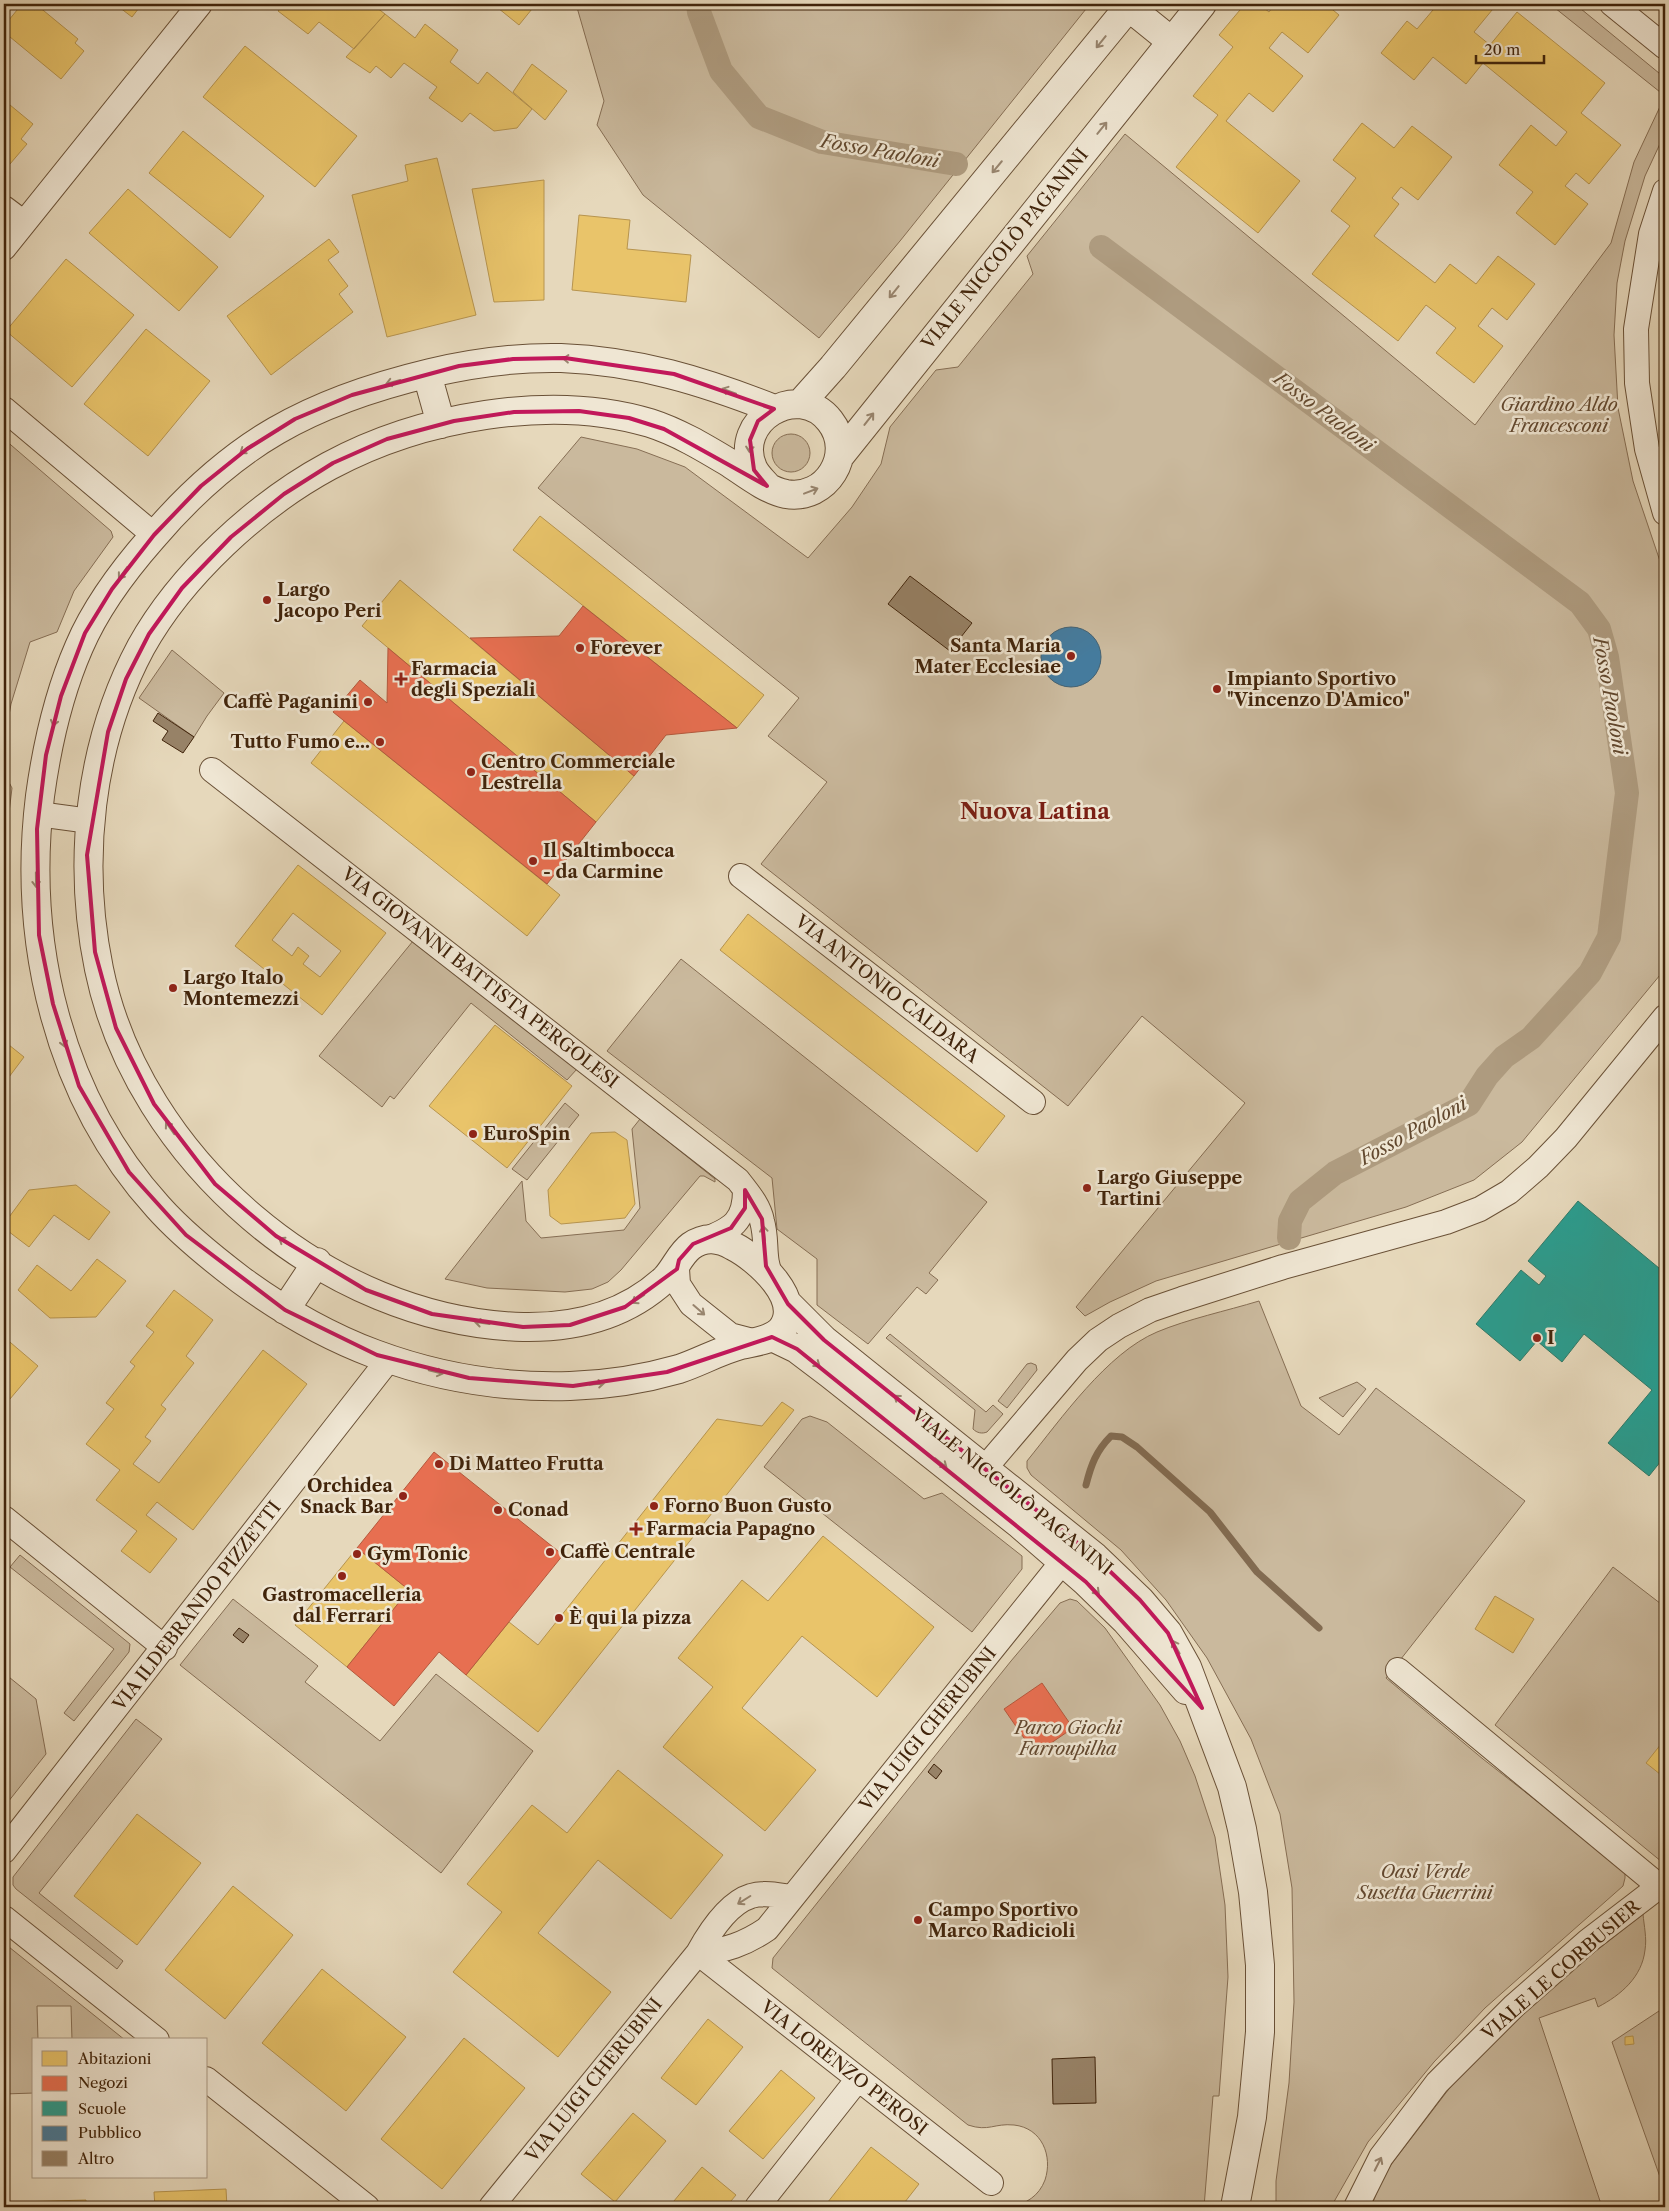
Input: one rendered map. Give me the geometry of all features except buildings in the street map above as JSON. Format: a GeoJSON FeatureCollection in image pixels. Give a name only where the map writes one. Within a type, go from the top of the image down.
{"type":"FeatureCollection","features":[{"type":"Feature","properties":{"kind":"street"},"geometry":{"type":"LineString","coordinates":[[4,248],[200,4]]}},
{"type":"Feature","properties":{"kind":"street","name":"VIALE NICCOLÒ PAGANINI"},"geometry":{"type":"LineString","coordinates":[[677,1269],[641,1297],[600,1318],[570,1325],[523,1327],[469,1322],[417,1310],[366,1290],[317,1262],[257,1221],[215,1184],[172,1131],[140,1081],[116,1028],[100,977],[88,896],[87,855],[90,821],[104,748],[126,679],[149,634],[188,582],[245,525],[311,476],[333,463],[387,440],[441,424],[493,414],[538,411],[578,412],[629,418],[658,426],[690,440],[767,486],[788,494],[800,495],[811,492],[821,486],[830,478],[836,468],[839,457],[1202,4]]}},
{"type":"Feature","properties":{"kind":"street"},"geometry":{"type":"LineString","coordinates":[[1612,4],[1665,47]]}},
{"type":"Feature","properties":{"kind":"street"},"geometry":{"type":"LineString","coordinates":[[767,486],[754,470],[750,460],[749,445],[753,430],[758,422],[787,406],[833,367],[1130,5],[1171,41]]}},
{"type":"Feature","properties":{"kind":"street"},"geometry":{"type":"LineString","coordinates":[[1665,191],[1651,234],[1636,329],[1637,384],[1647,449],[1665,513]]}},
{"type":"Feature","properties":{"kind":"street"},"geometry":{"type":"LineString","coordinates":[[4,208],[24,223]]}},
{"type":"Feature","properties":{"kind":"street"},"geometry":{"type":"LineString","coordinates":[[788,1304],[788,1316],[782,1329],[763,1339],[660,1374],[573,1386],[529,1385],[469,1378],[389,1359],[335,1337],[285,1310],[220,1264],[162,1211],[129,1172],[86,1101],[73,1071],[59,1029],[42,949],[35,883],[38,814],[49,742],[61,696],[78,649],[112,589],[154,535],[201,486],[247,448],[283,425],[309,412],[352,394],[472,364],[513,359],[565,358],[652,369],[787,406],[817,410],[831,422],[839,439],[839,457]]}},
{"type":"Feature","properties":{"kind":"street"},"geometry":{"type":"LineString","coordinates":[[427,374],[441,424]]}},
{"type":"Feature","properties":{"kind":"street"},"geometry":{"type":"LineString","coordinates":[[4,409],[154,535]]}},
{"type":"Feature","properties":{"kind":"street","name":"VIA GIOVANNI BATTISTA PERGOLESI"},"geometry":{"type":"LineString","coordinates":[[212,770],[725,1169],[755,1203],[762,1219],[765,1259],[772,1279]]}},
{"type":"Feature","properties":{"kind":"street"},"geometry":{"type":"LineString","coordinates":[[38,814],[90,821]]}},
{"type":"Feature","properties":{"kind":"street","name":"VIA ANTONIO CALDARA"},"geometry":{"type":"LineString","coordinates":[[741,876],[1033,1102]]}},
{"type":"Feature","properties":{"kind":"street"},"geometry":{"type":"LineString","coordinates":[[985,1468],[1077,1360],[1098,1340],[1119,1326],[1150,1310],[1282,1267],[1446,1222],[1480,1209],[1509,1192],[1538,1167],[1566,1138],[1665,1017]]}},
{"type":"Feature","properties":{"kind":"street"},"geometry":{"type":"LineString","coordinates":[[704,1240],[731,1228],[745,1208],[745,1190]]}},
{"type":"Feature","properties":{"kind":"street","name":"VIALE NICCOLÒ PAGANINI"},"geometry":{"type":"LineString","coordinates":[[1202,1708],[1126,1620],[1063,1561],[830,1374],[797,1350],[763,1339],[730,1334],[692,1304],[678,1284],[677,1269],[679,1260],[685,1250],[692,1244],[713,1239],[727,1242],[739,1249],[772,1279],[782,1290],[788,1304],[824,1340],[1095,1557],[1140,1600],[1168,1633],[1187,1667],[1232,1787],[1242,1829],[1253,1892],[1260,1965],[1260,2032],[1252,2117],[1251,2207]]}},
{"type":"Feature","properties":{"kind":"street"},"geometry":{"type":"LineString","coordinates":[[285,1310],[317,1262]]}},
{"type":"Feature","properties":{"kind":"street","name":"VIA ILDEBRANDO PIZZETTI"},"geometry":{"type":"LineString","coordinates":[[4,1852],[389,1359]]}},
{"type":"Feature","properties":{"kind":"street"},"geometry":{"type":"LineString","coordinates":[[4,1518],[165,1648]]}},
{"type":"Feature","properties":{"kind":"street","name":"VIA LUIGI CHERUBINI"},"geometry":{"type":"LineString","coordinates":[[698,1953],[717,1951],[749,1941],[767,1929],[1063,1561]]}},
{"type":"Feature","properties":{"kind":"street"},"geometry":{"type":"LineString","coordinates":[[1398,1670],[1662,1884]]}},
{"type":"Feature","properties":{"kind":"street","name":"VIALE LE CORBUSIER"},"geometry":{"type":"LineString","coordinates":[[1356,2207],[1381,2157],[1437,2082],[1514,2006],[1588,1941],[1662,1884]]}},
{"type":"Feature","properties":{"kind":"street","name":"VIA LUIGI CHERUBINI"},"geometry":{"type":"LineString","coordinates":[[491,2207],[698,1953],[711,1930],[738,1904],[751,1896],[769,1894],[791,1897]]}},
{"type":"Feature","properties":{"kind":"street"},"geometry":{"type":"LineString","coordinates":[[4,1918],[154,2038]]}},
{"type":"Feature","properties":{"kind":"street","name":"VIA LORENZO PEROSI"},"geometry":{"type":"LineString","coordinates":[[698,1953],[991,2183]]}},
{"type":"Feature","properties":{"kind":"street"},"geometry":{"type":"LineString","coordinates":[[757,2207],[858,2079]]}},
{"type":"Feature","properties":{"kind":"street"},"geometry":{"type":"LineString","coordinates":[[208,2081],[367,2207]]}},
{"type":"Feature","properties":{"kind":"street","name":"VIALE NICCOLÒ PAGANINI"},"geometry":{"type":"LineString","coordinates":[[1235,2207],[1252,2117]]}},
{"type":"Feature","properties":{"kind":"highlighted area"},"geometry":{"type":"Polygon","coordinates":[[[565,358],[674,374],[774,409],[758,421],[750,440],[754,470],[767,486],[664,429],[629,418],[579,411],[514,412],[454,421],[387,439],[333,463],[284,494],[231,537],[182,588],[149,634],[126,679],[108,732],[87,855],[95,952],[116,1028],[154,1104],[215,1184],[276,1236],[366,1290],[432,1314],[523,1327],[570,1325],[625,1307],[677,1269],[679,1260],[693,1244],[731,1228],[745,1208],[745,1190],[762,1219],[766,1266],[788,1304],[824,1340],[1095,1557],[1140,1600],[1168,1633],[1202,1708],[1086,1582],[797,1349],[772,1337],[667,1372],[573,1386],[469,1378],[377,1355],[285,1310],[186,1235],[129,1172],[79,1086],[53,1004],[39,935],[37,829],[46,755],[61,696],[85,633],[112,589],[154,535],[201,486],[247,449],[295,419],[352,395],[459,366],[513,359],[565,358]]]}},
{"type":"Feature","properties":{"kind":"green space"},"geometry":{"type":"Polygon","coordinates":[[[576,4],[1090,4],[900,241],[819,338],[643,195],[597,125],[604,101],[576,4]]]}},
{"type":"Feature","properties":{"kind":"green space"},"geometry":{"type":"Polygon","coordinates":[[[1550,4],[1575,4],[1665,78],[1665,96],[1550,4]]]}},
{"type":"Feature","properties":{"kind":"green space","name":"Giardino Aldo Francesconi"},"geometry":{"type":"Polygon","coordinates":[[[1665,96],[1665,133],[1645,176],[1625,241],[1617,283],[1614,335],[1618,408],[1633,481],[1665,576],[1665,969],[1522,1142],[1474,1180],[1406,1207],[1156,1281],[1110,1302],[1085,1316],[1076,1307],[1245,1103],[1142,1016],[1068,1106],[761,864],[827,782],[768,736],[799,698],[538,488],[581,437],[637,449],[685,467],[808,558],[852,507],[881,464],[890,427],[936,370],[958,367],[1033,274],[1027,256],[1125,134],[1475,425],[1611,243],[1634,162],[1665,96]]]}},
{"type":"Feature","properties":{"kind":"green space"},"geometry":{"type":"Polygon","coordinates":[[[791,434],[798,435],[804,440],[809,446],[809,460],[804,466],[798,471],[791,472],[784,471],[778,466],[773,460],[772,453],[773,446],[778,440],[784,435],[791,434]]]}},
{"type":"Feature","properties":{"kind":"green space"},"geometry":{"type":"Polygon","coordinates":[[[4,439],[111,531],[113,537],[74,591],[57,632],[30,642],[11,704],[4,743],[4,439]]]}},
{"type":"Feature","properties":{"kind":"green space"},"geometry":{"type":"Polygon","coordinates":[[[172,650],[224,693],[194,737],[139,698],[172,650]]]}},
{"type":"Feature","properties":{"kind":"green space"},"geometry":{"type":"Polygon","coordinates":[[[4,773],[12,788],[6,837],[4,835],[4,773]]]}},
{"type":"Feature","properties":{"kind":"green space"},"geometry":{"type":"Polygon","coordinates":[[[413,941],[577,1069],[567,1080],[471,1003],[394,1099],[390,1096],[382,1107],[319,1056],[413,941]]]}},
{"type":"Feature","properties":{"kind":"green space"},"geometry":{"type":"Polygon","coordinates":[[[681,959],[987,1202],[929,1273],[938,1280],[926,1294],[917,1287],[868,1344],[817,1305],[817,1259],[777,1229],[772,1178],[607,1051],[681,959]]]}},
{"type":"Feature","properties":{"kind":"green space"},"geometry":{"type":"Polygon","coordinates":[[[565,1103],[579,1115],[527,1180],[512,1169],[565,1103]]]}},
{"type":"Feature","properties":{"kind":"green space"},"geometry":{"type":"Polygon","coordinates":[[[640,1119],[715,1179],[715,1182],[700,1176],[621,1270],[608,1282],[592,1289],[565,1292],[487,1288],[445,1279],[522,1181],[526,1221],[541,1238],[624,1230],[640,1208],[632,1129],[640,1119]]]}},
{"type":"Feature","properties":{"kind":"green space","name":"Oasi Verde Susetta Guerrini"},"geometry":{"type":"Polygon","coordinates":[[[1259,1301],[1301,1406],[1339,1435],[1376,1388],[1525,1501],[1386,1678],[1483,1759],[1625,1870],[1623,1886],[1485,2008],[1434,2062],[1368,2142],[1331,2207],[1276,2207],[1276,2181],[1289,2083],[1294,2002],[1292,1888],[1280,1814],[1251,1739],[1207,1658],[1166,1600],[1121,1550],[1031,1475],[1027,1468],[1027,1461],[1070,1407],[1103,1371],[1138,1342],[1181,1323],[1259,1301]]]}},
{"type":"Feature","properties":{"kind":"green space"},"geometry":{"type":"Polygon","coordinates":[[[890,1334],[986,1412],[993,1405],[1003,1414],[987,1432],[980,1433],[973,1429],[975,1410],[886,1338],[890,1334]]]}},
{"type":"Feature","properties":{"kind":"green space"},"geometry":{"type":"Polygon","coordinates":[[[1027,1364],[1036,1365],[1037,1370],[1007,1408],[998,1401],[1027,1364]]]}},
{"type":"Feature","properties":{"kind":"green space"},"geometry":{"type":"Polygon","coordinates":[[[1357,1382],[1366,1389],[1343,1417],[1319,1398],[1357,1382]]]}},
{"type":"Feature","properties":{"kind":"green space"},"geometry":{"type":"Polygon","coordinates":[[[810,1416],[827,1422],[924,1499],[942,1493],[1022,1556],[1022,1569],[972,1632],[764,1467],[802,1419],[810,1416]]]}},
{"type":"Feature","properties":{"kind":"green space"},"geometry":{"type":"Polygon","coordinates":[[[20,1555],[130,1644],[129,1652],[74,1721],[64,1713],[114,1649],[10,1567],[20,1555]]]}},
{"type":"Feature","properties":{"kind":"green space"},"geometry":{"type":"Polygon","coordinates":[[[1613,1567],[1665,1607],[1665,1860],[1662,1862],[1495,1725],[1613,1567]]]}},
{"type":"Feature","properties":{"kind":"green space"},"geometry":{"type":"Polygon","coordinates":[[[233,1599],[318,1666],[305,1682],[380,1741],[436,1674],[533,1751],[441,1873],[180,1665],[233,1599]]]}},
{"type":"Feature","properties":{"kind":"green space","name":"Parco Giochi Farroupilha"},"geometry":{"type":"Polygon","coordinates":[[[1070,1599],[1077,1601],[1105,1628],[1160,1705],[1180,1741],[1195,1776],[1215,1837],[1225,1905],[1228,1977],[1219,2096],[1213,2096],[1204,2207],[1010,2207],[1021,2204],[1036,2195],[1045,2180],[1047,2171],[1046,2153],[1038,2137],[1024,2127],[1014,2125],[981,2128],[968,2125],[772,1968],[773,1958],[1011,1661],[1060,1603],[1070,1599]]]}},
{"type":"Feature","properties":{"kind":"green space"},"geometry":{"type":"Polygon","coordinates":[[[4,1673],[36,1699],[46,1754],[4,1807],[4,1673]]]}},
{"type":"Feature","properties":{"kind":"green space"},"geometry":{"type":"Polygon","coordinates":[[[136,1719],[162,1739],[39,1893],[123,1961],[117,1969],[16,1889],[13,1885],[13,1877],[136,1719]]]}},
{"type":"Feature","properties":{"kind":"green space"},"geometry":{"type":"Polygon","coordinates":[[[1643,1914],[1646,1941],[1643,1960],[1635,1977],[1622,1991],[1598,2007],[1595,1998],[1539,2018],[1602,2207],[1371,2207],[1384,2174],[1458,2077],[1535,1999],[1643,1914]]]}},
{"type":"Feature","properties":{"kind":"green space"},"geometry":{"type":"Polygon","coordinates":[[[4,1943],[123,2038],[72,2038],[71,2006],[37,2006],[38,2038],[32,2038],[32,2093],[4,2094],[4,1943]]]}},
{"type":"Feature","properties":{"kind":"green space"},"geometry":{"type":"Polygon","coordinates":[[[1665,2007],[1665,2191],[1612,2042],[1665,2007]]]}},
{"type":"Feature","properties":{"kind":"waterway","name":"Fosso Paoloni"},"geometry":{"type":"LineString","coordinates":[[698,4],[699,12],[721,71],[759,117],[822,142],[956,164]]}},
{"type":"Feature","properties":{"kind":"waterway","name":"Fosso Paoloni"},"geometry":{"type":"LineString","coordinates":[[1101,247],[1580,603],[1599,629],[1607,657],[1627,793],[1609,937],[1590,973],[1531,1038],[1504,1057],[1487,1076],[1469,1104],[1335,1173],[1300,1201],[1290,1221],[1289,1238]]}},
{"type":"Feature","properties":{"kind":"waterway"},"geometry":{"type":"LineString","coordinates":[[1086,1485],[1092,1465],[1101,1447],[1111,1436],[1122,1437],[1137,1447],[1210,1512],[1257,1572],[1319,1628]]}},
{"type":"Feature","properties":{"kind":"place","name":"Largo Jacopo Peri"},"geometry":{"type":"Point","coordinates":[267,600]}},
{"type":"Feature","properties":{"kind":"place","name":"Forever"},"geometry":{"type":"Point","coordinates":[580,648]}},
{"type":"Feature","properties":{"kind":"place","name":"Santa Maria Mater Ecclesiae"},"geometry":{"type":"Point","coordinates":[1071,656]}},
{"type":"Feature","properties":{"kind":"place","name":"Farmacia degli Speziali"},"geometry":{"type":"Point","coordinates":[401,679]}},
{"type":"Feature","properties":{"kind":"place","name":"Impianto Sportivo \"Vincenzo D'Amico\""},"geometry":{"type":"Point","coordinates":[1217,689]}},
{"type":"Feature","properties":{"kind":"place","name":"Caffè Paganini"},"geometry":{"type":"Point","coordinates":[368,702]}},
{"type":"Feature","properties":{"kind":"place","name":"Tutto Fumo e..."},"geometry":{"type":"Point","coordinates":[380,742]}},
{"type":"Feature","properties":{"kind":"place","name":"Centro Commerciale Lestrella"},"geometry":{"type":"Point","coordinates":[471,772]}},
{"type":"Feature","properties":{"kind":"place","name":"Il Saltimbocca - da Carmine"},"geometry":{"type":"Point","coordinates":[533,861]}},
{"type":"Feature","properties":{"kind":"place","name":"Largo Italo Montemezzi"},"geometry":{"type":"Point","coordinates":[173,988]}},
{"type":"Feature","properties":{"kind":"place","name":"EuroSpin"},"geometry":{"type":"Point","coordinates":[473,1134]}},
{"type":"Feature","properties":{"kind":"place","name":"Largo Giuseppe Tartini"},"geometry":{"type":"Point","coordinates":[1087,1188]}},
{"type":"Feature","properties":{"kind":"place","name":"I"},"geometry":{"type":"Point","coordinates":[1537,1338]}},
{"type":"Feature","properties":{"kind":"place","name":"Di Matteo Frutta"},"geometry":{"type":"Point","coordinates":[439,1464]}},
{"type":"Feature","properties":{"kind":"place","name":"Orchidea Snack Bar"},"geometry":{"type":"Point","coordinates":[403,1496]}},
{"type":"Feature","properties":{"kind":"place","name":"Forno Buon Gusto"},"geometry":{"type":"Point","coordinates":[654,1506]}},
{"type":"Feature","properties":{"kind":"place","name":"Conad"},"geometry":{"type":"Point","coordinates":[498,1510]}},
{"type":"Feature","properties":{"kind":"place","name":"Farmacia Papagno"},"geometry":{"type":"Point","coordinates":[636,1529]}},
{"type":"Feature","properties":{"kind":"place","name":"Caffè Centrale"},"geometry":{"type":"Point","coordinates":[550,1552]}},
{"type":"Feature","properties":{"kind":"place","name":"Gym Tonic"},"geometry":{"type":"Point","coordinates":[357,1554]}},
{"type":"Feature","properties":{"kind":"place","name":"Gastromacelleria dal Ferrari"},"geometry":{"type":"Point","coordinates":[342,1576]}},
{"type":"Feature","properties":{"kind":"place","name":"È qui la pizza"},"geometry":{"type":"Point","coordinates":[559,1618]}},
{"type":"Feature","properties":{"kind":"place","name":"Campo Sportivo Marco Radicioli"},"geometry":{"type":"Point","coordinates":[918,1920]}},
{"type":"Feature","properties":{"kind":"district","name":"Nuova Latina"},"geometry":{"type":"Point","coordinates":[1035,811]}}]}
